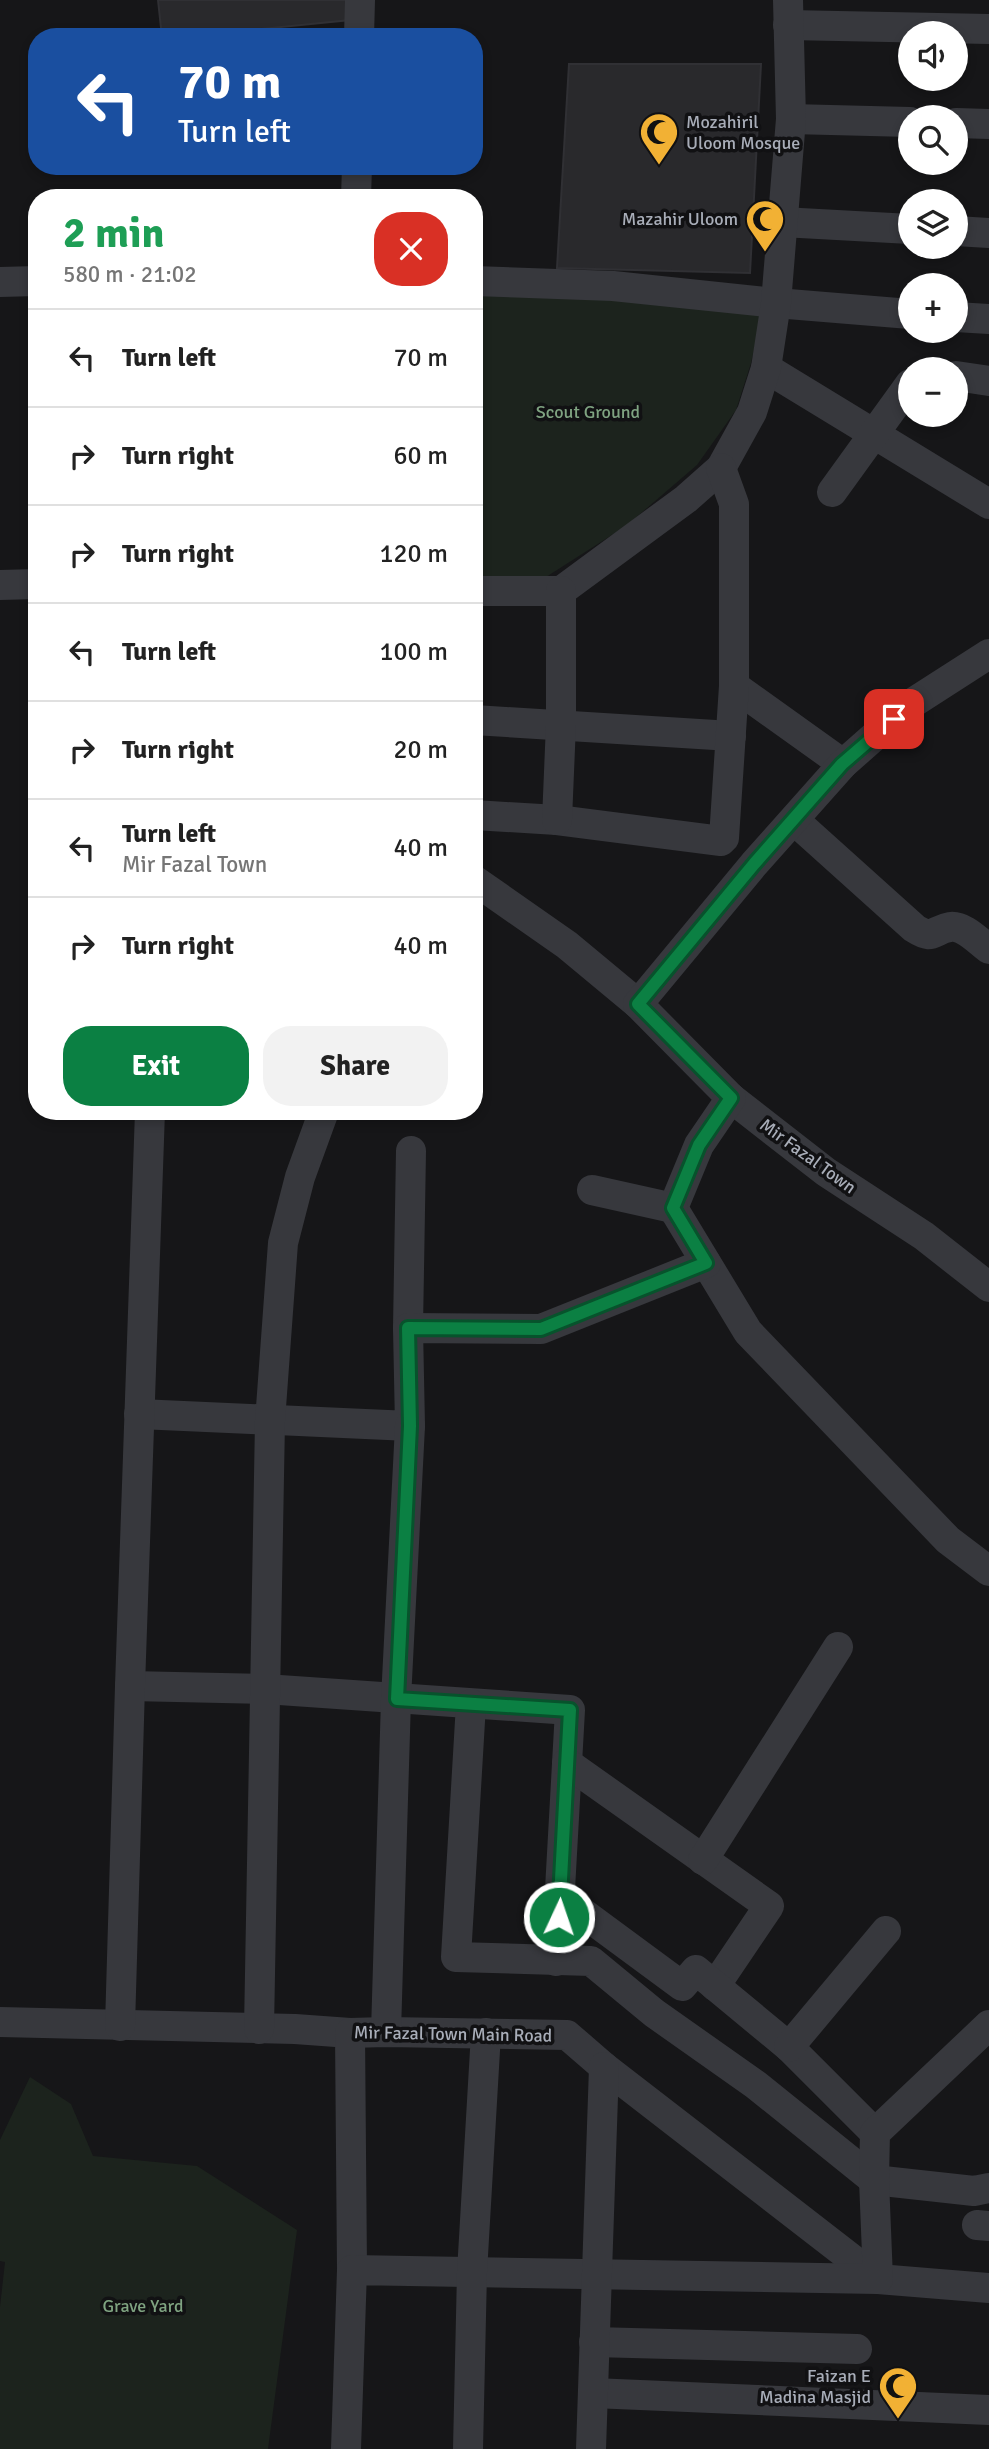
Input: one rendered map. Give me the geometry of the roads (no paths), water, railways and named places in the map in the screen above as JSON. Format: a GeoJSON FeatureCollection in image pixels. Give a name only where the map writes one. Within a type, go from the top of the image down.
{"type":"FeatureCollection","features":[{"type":"Feature","properties":{"kind":"street"},"geometry":{"type":"LineString","coordinates":[[359,28],[360,0]]}},
{"type":"Feature","properties":{"kind":"street"},"geometry":{"type":"LineString","coordinates":[[483,592],[561,591],[686,499],[721,468],[752,412],[766,368],[776,303],[791,119],[788,13],[989,29]]}},
{"type":"Feature","properties":{"kind":"street"},"geometry":{"type":"LineString","coordinates":[[791,119],[898,122]]}},
{"type":"Feature","properties":{"kind":"street"},"geometry":{"type":"LineString","coordinates":[[968,123],[989,124]]}},
{"type":"Feature","properties":{"kind":"street"},"geometry":{"type":"LineString","coordinates":[[782,222],[898,228]]}},
{"type":"Feature","properties":{"kind":"street"},"geometry":{"type":"LineString","coordinates":[[968,232],[989,233]]}},
{"type":"Feature","properties":{"kind":"street"},"geometry":{"type":"LineString","coordinates":[[483,281],[612,286],[898,313]]}},
{"type":"Feature","properties":{"kind":"street"},"geometry":{"type":"LineString","coordinates":[[0,282],[28,282]]}},
{"type":"Feature","properties":{"kind":"street"},"geometry":{"type":"LineString","coordinates":[[968,318],[989,319]]}},
{"type":"Feature","properties":{"kind":"street"},"geometry":{"type":"LineString","coordinates":[[766,368],[989,504]]}},
{"type":"Feature","properties":{"kind":"street"},"geometry":{"type":"LineString","coordinates":[[968,378],[989,381]]}},
{"type":"Feature","properties":{"kind":"street"},"geometry":{"type":"LineString","coordinates":[[832,492],[898,401]]}},
{"type":"Feature","properties":{"kind":"street"},"geometry":{"type":"LineString","coordinates":[[721,468],[734,504],[734,686],[725,836],[721,841]]}},
{"type":"Feature","properties":{"kind":"street"},"geometry":{"type":"LineString","coordinates":[[0,585],[28,584]]}},
{"type":"Feature","properties":{"kind":"street"},"geometry":{"type":"LineString","coordinates":[[557,820],[561,724],[561,591]]}},
{"type":"Feature","properties":{"kind":"street"},"geometry":{"type":"LineString","coordinates":[[638,1004],[754,864],[795,821],[842,764],[911,704],[989,654]]}},
{"type":"Feature","properties":{"kind":"street"},"geometry":{"type":"LineString","coordinates":[[734,686],[842,764]]}},
{"type":"Feature","properties":{"kind":"street"},"geometry":{"type":"LineString","coordinates":[[483,720],[731,736]]}},
{"type":"Feature","properties":{"kind":"street"},"geometry":{"type":"LineString","coordinates":[[483,816],[557,820],[721,841],[754,864]]}},
{"type":"Feature","properties":{"kind":"street"},"geometry":{"type":"LineString","coordinates":[[795,821],[914,928],[926,935],[951,927],[958,928],[989,950]]}},
{"type":"Feature","properties":{"kind":"street","name":"Mir Fazal Town"},"geometry":{"type":"LineString","coordinates":[[483,886],[567,945],[638,1004],[731,1098],[826,1172],[924,1236],[989,1287]]}},
{"type":"Feature","properties":{"kind":"street"},"geometry":{"type":"LineString","coordinates":[[673,1208],[699,1145],[731,1098]]}},
{"type":"Feature","properties":{"kind":"street"},"geometry":{"type":"LineString","coordinates":[[120,2026],[150,1120]]}},
{"type":"Feature","properties":{"kind":"street"},"geometry":{"type":"LineString","coordinates":[[259,2029],[271,1420],[283,1243],[300,1177],[321,1120]]}},
{"type":"Feature","properties":{"kind":"street"},"geometry":{"type":"LineString","coordinates":[[386,2032],[397,1699],[410,1426],[408,1328],[411,1151]]}},
{"type":"Feature","properties":{"kind":"street"},"geometry":{"type":"LineString","coordinates":[[592,1190],[673,1208],[748,1332],[948,1540],[986,1561]]}},
{"type":"Feature","properties":{"kind":"street"},"geometry":{"type":"LineString","coordinates":[[408,1328],[541,1329],[706,1263]]}},
{"type":"Feature","properties":{"kind":"street"},"geometry":{"type":"LineString","coordinates":[[139,1414],[410,1426]]}},
{"type":"Feature","properties":{"kind":"street"},"geometry":{"type":"LineString","coordinates":[[703,1860],[838,1647]]}},
{"type":"Feature","properties":{"kind":"street"},"geometry":{"type":"LineString","coordinates":[[130,1686],[265,1689],[570,1710],[556,1961]]}},
{"type":"Feature","properties":{"kind":"street"},"geometry":{"type":"LineString","coordinates":[[471,1704],[456,1957],[591,1961],[654,2013],[756,2085],[874,2180],[974,2190],[989,2189]]}},
{"type":"Feature","properties":{"kind":"street"},"geometry":{"type":"LineString","coordinates":[[567,1763],[769,1906],[715,1986]]}},
{"type":"Feature","properties":{"kind":"street"},"geometry":{"type":"LineString","coordinates":[[560,1896],[682,1986],[696,1970],[789,2047],[876,2133]]}},
{"type":"Feature","properties":{"kind":"street"},"geometry":{"type":"LineString","coordinates":[[789,2047],[886,1931]]}},
{"type":"Feature","properties":{"kind":"street","name":"Mir Fazal Town Main Road"},"geometry":{"type":"LineString","coordinates":[[0,2022],[350,2033],[567,2035],[604,2067],[878,2279]]}},
{"type":"Feature","properties":{"kind":"street"},"geometry":{"type":"LineString","coordinates":[[878,2279],[874,2180],[876,2133],[989,2025]]}},
{"type":"Feature","properties":{"kind":"street"},"geometry":{"type":"LineString","coordinates":[[346,2449],[352,2270],[350,2033]]}},
{"type":"Feature","properties":{"kind":"street"},"geometry":{"type":"LineString","coordinates":[[467,2449],[472,2272],[486,2033]]}},
{"type":"Feature","properties":{"kind":"street"},"geometry":{"type":"LineString","coordinates":[[591,2449],[604,2067]]}},
{"type":"Feature","properties":{"kind":"street"},"geometry":{"type":"LineString","coordinates":[[352,2270],[878,2279],[989,2288]]}},
{"type":"Feature","properties":{"kind":"street"},"geometry":{"type":"LineString","coordinates":[[594,2342],[857,2349]]}},
{"type":"Feature","properties":{"kind":"street"},"geometry":{"type":"LineString","coordinates":[[593,2393],[989,2410]]}},
{"type":"Feature","properties":{"kind":"place","name":"Mozahiril Uloom Mosque"},"geometry":{"type":"Point","coordinates":[659,166]}},
{"type":"Feature","properties":{"kind":"place","name":"Mazahir Uloom"},"geometry":{"type":"Point","coordinates":[765,253]}},
{"type":"Feature","properties":{"kind":"place","name":"Faizan E Madina Masjid"},"geometry":{"type":"Point","coordinates":[898,2420]}},
{"type":"Feature","properties":{"kind":"park label","name":"Scout Ground"},"geometry":{"type":"Point","coordinates":[588,412]}},
{"type":"Feature","properties":{"kind":"park label","name":"Grave Yard"},"geometry":{"type":"Point","coordinates":[143,2306]}}]}
